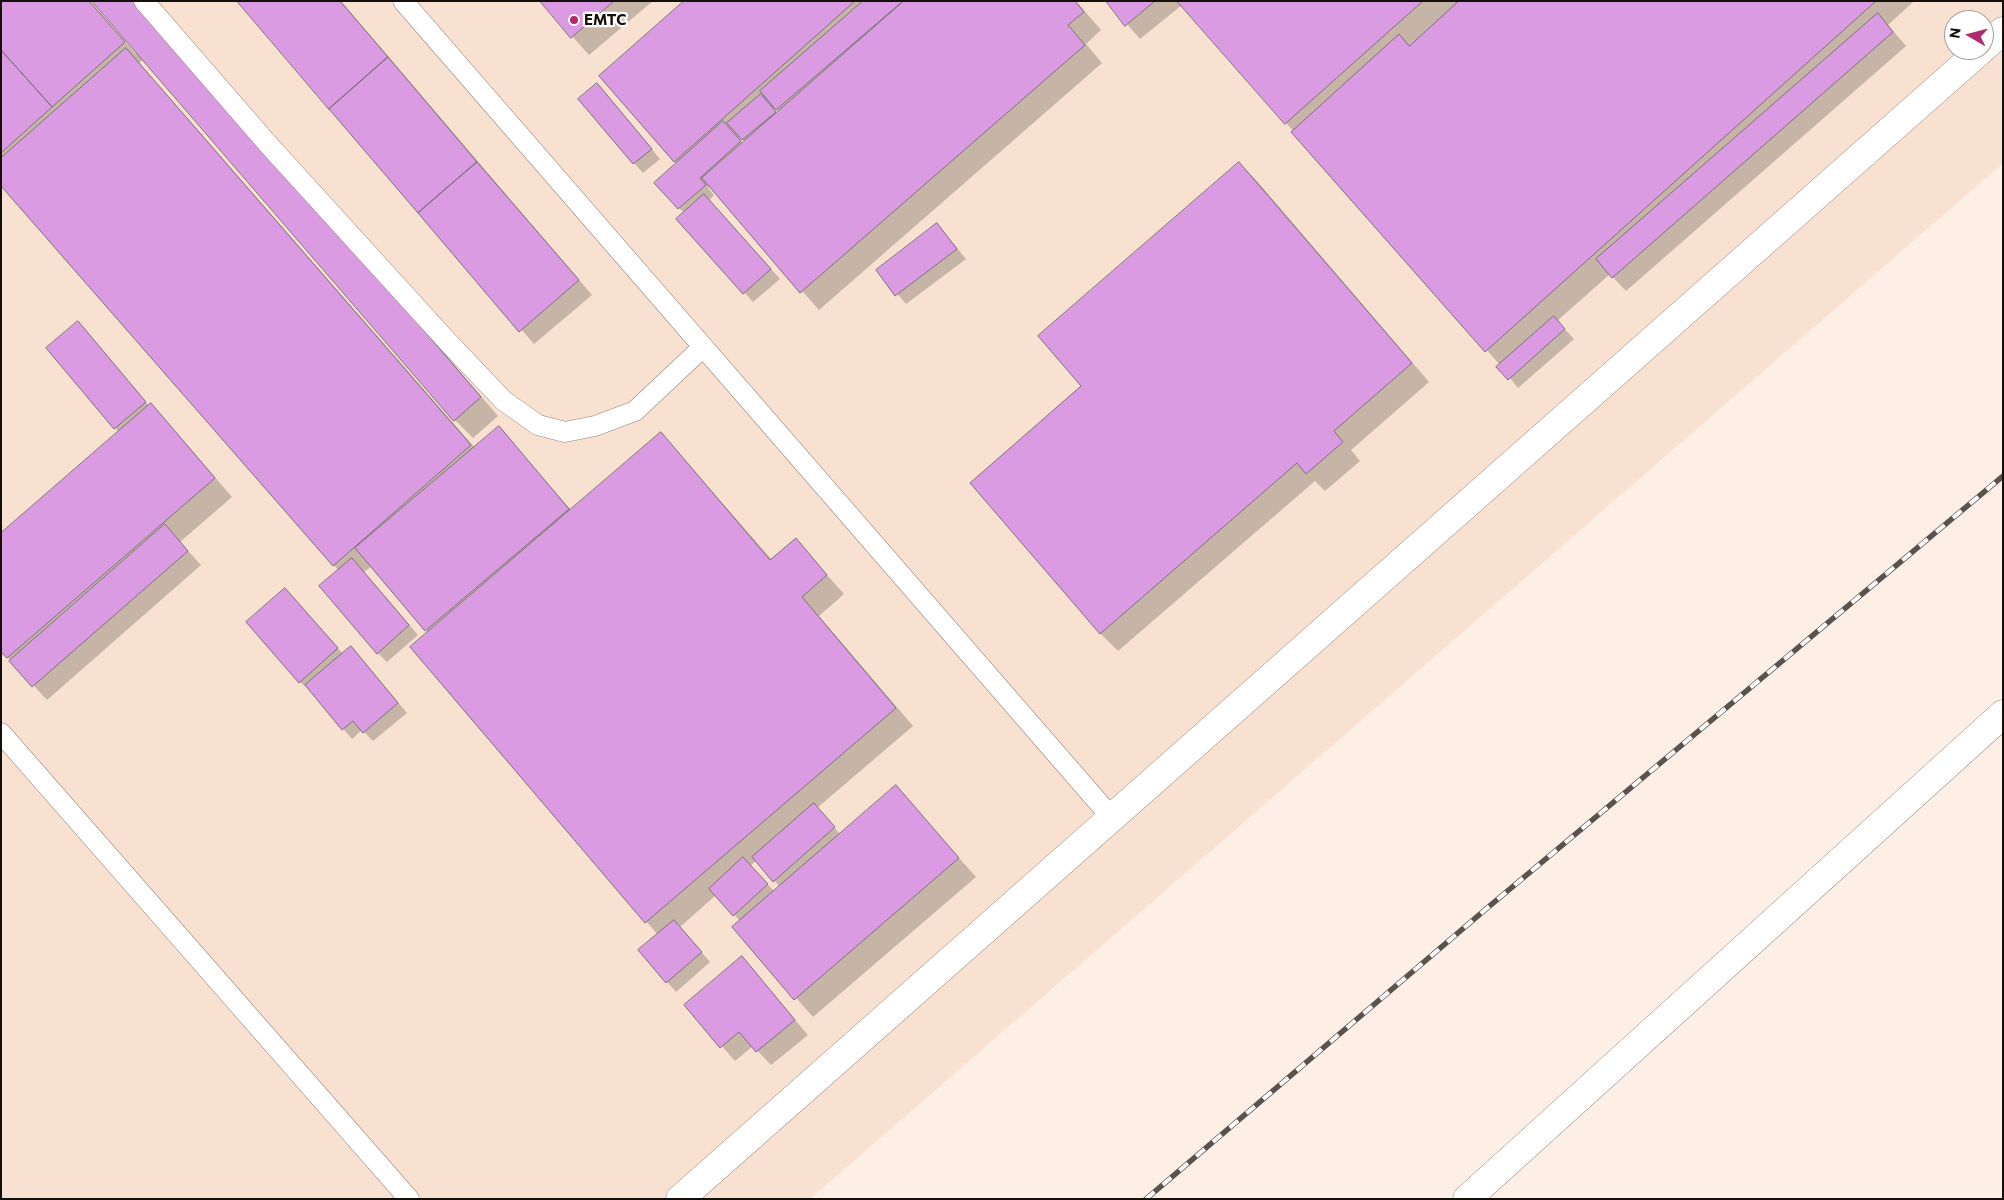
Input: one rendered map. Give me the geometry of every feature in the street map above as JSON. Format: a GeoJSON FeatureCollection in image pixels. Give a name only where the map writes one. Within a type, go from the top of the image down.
{"type":"FeatureCollection","features":[{"type":"Feature","properties":{"kind":"street"},"geometry":{"type":"LineString","coordinates":[[680,1199],[1970,60]]}},
{"type":"Feature","properties":{"kind":"street"},"geometry":{"type":"LineString","coordinates":[[1468,1199],[2003,714]]}},
{"type":"Feature","properties":{"kind":"lane"},"geometry":{"type":"LineString","coordinates":[[144,1],[267,143],[447,341],[504,401],[538,425],[565,432],[595,426],[636,411],[704,348]]}},
{"type":"Feature","properties":{"kind":"lane"},"geometry":{"type":"LineString","coordinates":[[403,1],[1112,818]]}},
{"type":"Feature","properties":{"kind":"lane"},"geometry":{"type":"LineString","coordinates":[[1,733],[409,1199]]}},
{"type":"Feature","properties":{"kind":"shaded area"},"geometry":{"type":"Polygon","coordinates":[[[1,1],[2003,1],[2003,163],[810,1199],[1,1199],[1,1]]]}},
{"type":"Feature","properties":{"kind":"building"},"geometry":{"type":"Polygon","coordinates":[[[1,1],[89,1],[125,42],[52,107],[1,50],[1,1]]]}},
{"type":"Feature","properties":{"kind":"building"},"geometry":{"type":"Polygon","coordinates":[[[92,1],[141,1],[481,397],[454,421],[92,1]]]}},
{"type":"Feature","properties":{"kind":"building"},"geometry":{"type":"Polygon","coordinates":[[[237,1],[340,1],[388,57],[329,109],[237,1]]]}},
{"type":"Feature","properties":{"kind":"building","name":"EMTC"},"geometry":{"type":"Polygon","coordinates":[[[540,1],[614,1],[571,38],[540,1]]]}},
{"type":"Feature","properties":{"kind":"building"},"geometry":{"type":"Polygon","coordinates":[[[684,1],[855,1],[674,162],[599,76],[684,1]]]}},
{"type":"Feature","properties":{"kind":"building"},"geometry":{"type":"Polygon","coordinates":[[[863,1],[903,1],[776,110],[760,91],[863,1]]]}},
{"type":"Feature","properties":{"kind":"building"},"geometry":{"type":"Polygon","coordinates":[[[904,1],[1075,1],[1084,12],[1068,25],[1085,45],[800,293],[702,178],[904,1]]]}},
{"type":"Feature","properties":{"kind":"building"},"geometry":{"type":"Polygon","coordinates":[[[1106,1],[1155,1],[1125,26],[1106,1]]]}},
{"type":"Feature","properties":{"kind":"building"},"geometry":{"type":"Polygon","coordinates":[[[1177,1],[1423,1],[1285,124],[1177,1]]]}},
{"type":"Feature","properties":{"kind":"building"},"geometry":{"type":"Polygon","coordinates":[[[1459,1],[1876,1],[1485,352],[1291,132],[1399,34],[1409,46],[1459,1]]]}},
{"type":"Feature","properties":{"kind":"building"},"geometry":{"type":"Polygon","coordinates":[[[1878,13],[1893,32],[1612,278],[1596,259],[1878,13]]]}},
{"type":"Feature","properties":{"kind":"building"},"geometry":{"type":"Polygon","coordinates":[[[126,48],[471,445],[333,566],[1,186],[1,158],[126,48]]]}},
{"type":"Feature","properties":{"kind":"building"},"geometry":{"type":"Polygon","coordinates":[[[1,50],[52,107],[1,153],[1,50]]]}},
{"type":"Feature","properties":{"kind":"building"},"geometry":{"type":"Polygon","coordinates":[[[388,57],[477,162],[418,213],[329,109],[388,57]]]}},
{"type":"Feature","properties":{"kind":"building"},"geometry":{"type":"Polygon","coordinates":[[[597,83],[652,149],[633,164],[578,99],[597,83]]]}},
{"type":"Feature","properties":{"kind":"building"},"geometry":{"type":"Polygon","coordinates":[[[761,94],[776,112],[742,140],[727,123],[761,94]]]}},
{"type":"Feature","properties":{"kind":"building"},"geometry":{"type":"Polygon","coordinates":[[[723,121],[741,141],[700,178],[706,185],[678,209],[654,183],[723,121]]]}},
{"type":"Feature","properties":{"kind":"building"},"geometry":{"type":"Polygon","coordinates":[[[477,162],[579,280],[519,332],[418,213],[477,162]]]}},
{"type":"Feature","properties":{"kind":"building"},"geometry":{"type":"Polygon","coordinates":[[[1239,162],[1412,363],[1334,431],[1343,442],[1306,474],[1297,463],[1100,634],[970,483],[1081,386],[1038,336],[1239,162]]]}},
{"type":"Feature","properties":{"kind":"building"},"geometry":{"type":"Polygon","coordinates":[[[704,194],[771,269],[743,294],[676,219],[704,194]]]}},
{"type":"Feature","properties":{"kind":"building"},"geometry":{"type":"Polygon","coordinates":[[[937,223],[957,249],[895,296],[876,270],[937,223]]]}},
{"type":"Feature","properties":{"kind":"building"},"geometry":{"type":"Polygon","coordinates":[[[1554,316],[1565,329],[1508,380],[1496,367],[1554,316]]]}},
{"type":"Feature","properties":{"kind":"building"},"geometry":{"type":"Polygon","coordinates":[[[78,321],[146,402],[114,429],[46,348],[78,321]]]}},
{"type":"Feature","properties":{"kind":"building"},"geometry":{"type":"Polygon","coordinates":[[[151,403],[215,478],[7,658],[1,652],[1,533],[151,403]]]}},
{"type":"Feature","properties":{"kind":"building"},"geometry":{"type":"Polygon","coordinates":[[[499,426],[569,509],[425,631],[355,548],[499,426]]]}},
{"type":"Feature","properties":{"kind":"building"},"geometry":{"type":"Polygon","coordinates":[[[661,432],[770,560],[796,538],[827,575],[802,597],[896,708],[645,923],[410,647],[661,432]]]}},
{"type":"Feature","properties":{"kind":"building"},"geometry":{"type":"Polygon","coordinates":[[[165,524],[188,551],[32,687],[9,661],[165,524]]]}},
{"type":"Feature","properties":{"kind":"building"},"geometry":{"type":"Polygon","coordinates":[[[352,558],[409,625],[377,654],[319,586],[352,558]]]}},
{"type":"Feature","properties":{"kind":"building"},"geometry":{"type":"Polygon","coordinates":[[[285,588],[338,648],[299,683],[246,622],[285,588]]]}},
{"type":"Feature","properties":{"kind":"building"},"geometry":{"type":"Polygon","coordinates":[[[351,646],[398,703],[363,733],[353,721],[342,730],[305,685],[351,646]]]}},
{"type":"Feature","properties":{"kind":"building"},"geometry":{"type":"Polygon","coordinates":[[[896,785],[959,858],[794,1000],[732,927],[896,785]]]}},
{"type":"Feature","properties":{"kind":"building"},"geometry":{"type":"Polygon","coordinates":[[[814,803],[835,827],[773,882],[752,857],[814,803]]]}},
{"type":"Feature","properties":{"kind":"building"},"geometry":{"type":"Polygon","coordinates":[[[743,857],[768,884],[733,916],[709,889],[743,857]]]}},
{"type":"Feature","properties":{"kind":"building"},"geometry":{"type":"Polygon","coordinates":[[[674,920],[702,952],[666,983],[638,950],[674,920]]]}},
{"type":"Feature","properties":{"kind":"building"},"geometry":{"type":"Polygon","coordinates":[[[742,956],[795,1020],[756,1052],[739,1032],[720,1048],[684,1005],[742,956]]]}},
{"type":"Feature","properties":{"kind":"railway"},"geometry":{"type":"LineString","coordinates":[[1146,1199],[1486,909],[2003,476]]}},
{"type":"Feature","properties":{"kind":"place","name":"EMTC"},"geometry":{"type":"Point","coordinates":[574,20]}}]}
